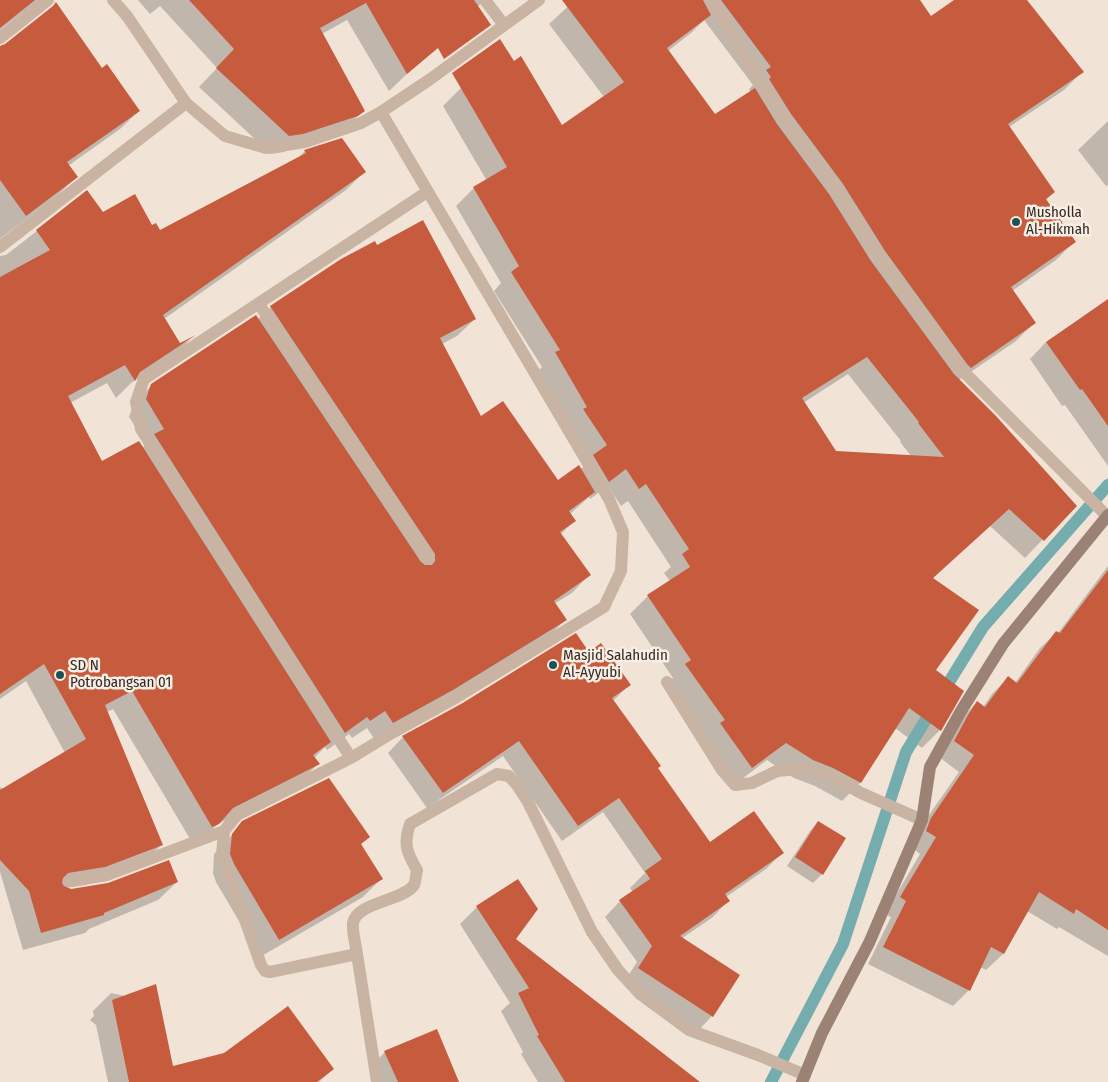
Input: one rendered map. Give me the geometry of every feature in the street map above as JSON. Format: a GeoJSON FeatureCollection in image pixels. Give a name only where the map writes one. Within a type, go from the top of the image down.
{"type":"FeatureCollection","features":[{"type":"Feature","properties":{"kind":"main road"},"geometry":{"type":"LineString","coordinates":[[800,1076],[869,943],[922,820],[930,767],[961,711],[1003,644],[1106,514]]}},
{"type":"Feature","properties":{"kind":"street"},"geometry":{"type":"LineString","coordinates":[[0,38],[48,0]]}},
{"type":"Feature","properties":{"kind":"street"},"geometry":{"type":"LineString","coordinates":[[113,0],[127,16],[186,104],[226,136],[266,148],[305,142],[361,122],[381,112],[429,80],[539,0]]}},
{"type":"Feature","properties":{"kind":"street"},"geometry":{"type":"LineString","coordinates":[[484,0],[504,25]]}},
{"type":"Feature","properties":{"kind":"street"},"geometry":{"type":"LineString","coordinates":[[711,0],[784,119],[836,189],[878,256],[961,369],[1106,514]]}},
{"type":"Feature","properties":{"kind":"street"},"geometry":{"type":"LineString","coordinates":[[0,247],[186,104]]}},
{"type":"Feature","properties":{"kind":"street"},"geometry":{"type":"LineString","coordinates":[[70,881],[107,875],[224,831],[237,815],[351,758],[457,697],[604,607],[621,570],[623,532],[609,499],[381,112]]}},
{"type":"Feature","properties":{"kind":"street"},"geometry":{"type":"LineString","coordinates":[[351,758],[141,429],[136,402],[144,379],[427,192]]}},
{"type":"Feature","properties":{"kind":"street"},"geometry":{"type":"LineString","coordinates":[[259,304],[428,558]]}},
{"type":"Feature","properties":{"kind":"street"},"geometry":{"type":"LineString","coordinates":[[667,682],[722,770],[735,785],[752,783],[777,771],[812,768],[861,793],[922,820]]}},
{"type":"Feature","properties":{"kind":"street"},"geometry":{"type":"LineString","coordinates":[[377,1082],[353,922],[364,909],[406,893],[414,884],[418,870],[409,855],[405,837],[410,824],[496,774],[509,776],[517,785],[528,802],[592,932],[618,970],[640,994],[688,1030],[758,1055],[800,1076]]}},
{"type":"Feature","properties":{"kind":"street"},"geometry":{"type":"LineString","coordinates":[[224,831],[222,855],[264,971],[270,972],[357,954]]}},
{"type":"Feature","properties":{"kind":"building"},"geometry":{"type":"Polygon","coordinates":[[[0,0],[35,0],[0,28],[0,0]]]}},
{"type":"Feature","properties":{"kind":"building"},"geometry":{"type":"Polygon","coordinates":[[[189,0],[474,0],[491,25],[444,59],[438,48],[407,74],[366,3],[320,28],[365,111],[358,116],[303,134],[289,136],[216,68],[234,49],[189,0]]]}},
{"type":"Feature","properties":{"kind":"building"},"geometry":{"type":"Polygon","coordinates":[[[562,0],[703,0],[711,15],[667,48],[715,114],[755,88],[777,124],[829,194],[871,261],[954,374],[996,416],[1077,506],[1044,541],[1009,509],[933,578],[979,610],[936,670],[964,691],[941,731],[909,708],[861,783],[813,760],[786,743],[752,768],[720,723],[725,720],[685,664],[691,660],[647,595],[690,567],[682,554],[689,549],[646,484],[639,489],[626,469],[609,482],[593,455],[607,445],[583,409],[587,407],[555,352],[560,350],[511,272],[519,266],[473,187],[507,167],[452,73],[500,39],[514,61],[521,56],[562,125],[624,82],[562,0]],[[867,357],[802,398],[836,451],[944,457],[919,422],[867,357]]]}},
{"type":"Feature","properties":{"kind":"building"},"geometry":{"type":"Polygon","coordinates":[[[721,0],[920,0],[931,16],[954,0],[1027,0],[1084,72],[1008,124],[1055,192],[1046,199],[1076,242],[1011,287],[1036,323],[971,368],[967,364],[885,251],[843,184],[791,114],[769,79],[771,77],[766,70],[771,67],[721,0]]]}},
{"type":"Feature","properties":{"kind":"building"},"geometry":{"type":"Polygon","coordinates":[[[56,2],[102,68],[107,64],[140,111],[67,162],[78,177],[26,216],[0,180],[0,46],[5,44],[56,2]]]}},
{"type":"Feature","properties":{"kind":"building"},"geometry":{"type":"Polygon","coordinates":[[[342,138],[366,172],[163,315],[180,343],[196,335],[140,372],[135,381],[125,365],[68,396],[102,461],[139,441],[331,742],[313,755],[320,764],[233,808],[219,824],[212,827],[132,691],[105,705],[163,845],[105,867],[68,873],[63,878],[62,883],[71,889],[108,883],[169,860],[178,882],[104,913],[104,915],[41,933],[29,891],[0,860],[0,790],[86,739],[44,664],[0,694],[0,277],[50,250],[36,230],[87,190],[103,212],[135,194],[152,225],[156,223],[160,230],[306,153],[304,150],[342,138]]]}},
{"type":"Feature","properties":{"kind":"building"},"geometry":{"type":"Polygon","coordinates":[[[423,220],[476,319],[440,338],[481,416],[503,401],[558,480],[579,465],[595,492],[569,511],[576,521],[560,532],[591,575],[554,601],[567,620],[453,690],[393,723],[385,711],[370,721],[367,717],[345,733],[154,434],[164,429],[146,399],[151,384],[256,315],[421,562],[425,565],[432,565],[435,561],[435,554],[270,306],[341,259],[375,241],[377,245],[423,220]]]}},
{"type":"Feature","properties":{"kind":"building"},"geometry":{"type":"Polygon","coordinates":[[[1108,299],[1108,426],[1046,342],[1108,299]]]}},
{"type":"Feature","properties":{"kind":"building"},"geometry":{"type":"Polygon","coordinates":[[[1108,570],[1108,930],[1076,909],[1074,914],[1039,892],[1004,954],[991,947],[970,991],[883,947],[906,901],[900,897],[936,837],[926,831],[931,818],[974,755],[954,741],[968,715],[977,701],[985,707],[1008,676],[1017,683],[1056,631],[1060,633],[1108,570]]]}},
{"type":"Feature","properties":{"kind":"building"},"geometry":{"type":"Polygon","coordinates":[[[576,633],[589,652],[601,643],[631,685],[612,698],[661,766],[658,768],[710,842],[754,811],[784,853],[725,894],[730,901],[680,936],[740,975],[713,1017],[638,968],[652,946],[619,900],[650,879],[645,871],[662,859],[619,798],[578,826],[519,741],[443,793],[402,736],[461,704],[576,633]]]}},
{"type":"Feature","properties":{"kind":"building"},"geometry":{"type":"Polygon","coordinates":[[[329,778],[370,837],[361,844],[383,879],[279,940],[234,864],[230,854],[232,834],[242,821],[329,778]]]}},
{"type":"Feature","properties":{"kind":"building"},"geometry":{"type":"Polygon","coordinates":[[[818,821],[846,838],[823,875],[795,857],[818,821]]]}},
{"type":"Feature","properties":{"kind":"building"},"geometry":{"type":"Polygon","coordinates":[[[518,879],[538,909],[516,939],[700,1082],[565,1082],[537,1036],[539,1035],[518,993],[529,988],[476,906],[518,879]]]}},
{"type":"Feature","properties":{"kind":"building"},"geometry":{"type":"Polygon","coordinates":[[[156,984],[173,1066],[224,1053],[288,1006],[334,1069],[317,1082],[129,1082],[112,1000],[156,984]]]}},
{"type":"Feature","properties":{"kind":"building"},"geometry":{"type":"Polygon","coordinates":[[[437,1029],[459,1082],[398,1082],[384,1051],[437,1029]]]}},
{"type":"Feature","properties":{"kind":"waterway"},"geometry":{"type":"LineString","coordinates":[[771,1082],[843,944],[906,752],[983,627],[1108,485]]}},
{"type":"Feature","properties":{"kind":"place","name":"Musholla Al-Hikmah"},"geometry":{"type":"Point","coordinates":[1016,222]}},
{"type":"Feature","properties":{"kind":"place","name":"Masjid Salahudin Al-Ayyubi"},"geometry":{"type":"Point","coordinates":[553,665]}},
{"type":"Feature","properties":{"kind":"place","name":"SD N Potrobangsan 01"},"geometry":{"type":"Point","coordinates":[60,675]}}]}
